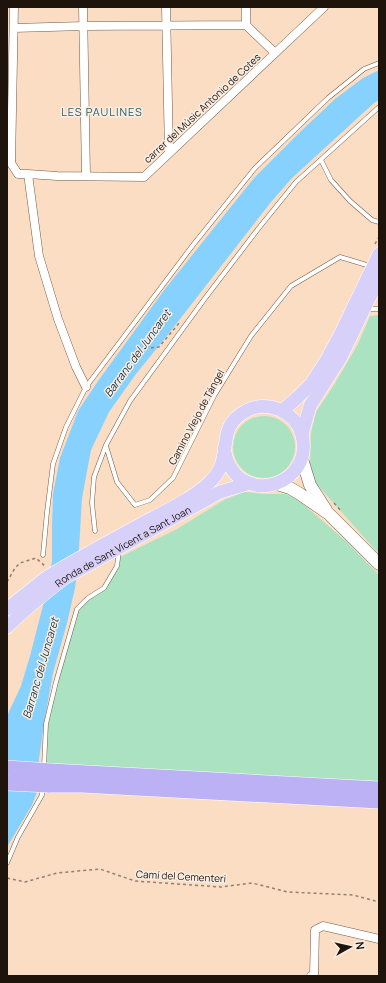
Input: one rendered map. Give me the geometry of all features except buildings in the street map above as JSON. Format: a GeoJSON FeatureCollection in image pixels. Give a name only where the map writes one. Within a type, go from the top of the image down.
{"type":"FeatureCollection","features":[{"type":"Feature","properties":{"kind":"highway"},"geometry":{"type":"LineString","coordinates":[[7,768],[82,785],[379,801]]}},
{"type":"Feature","properties":{"kind":"highway"},"geometry":{"type":"LineString","coordinates":[[7,783],[46,777],[379,789]]}},
{"type":"Feature","properties":{"kind":"main road"},"geometry":{"type":"LineString","coordinates":[[282,411],[311,384],[326,361],[379,254]]}},
{"type":"Feature","properties":{"kind":"main road"},"geometry":{"type":"LineString","coordinates":[[277,484],[288,478],[296,470],[302,459],[304,446],[302,434],[310,406],[340,357],[378,283]]}},
{"type":"Feature","properties":{"kind":"main road","name":"Ronda de Sant Vicent a Sant Joan"},"geometry":{"type":"LineString","coordinates":[[7,627],[44,594],[92,557],[199,491],[210,482],[220,467],[226,437],[230,426],[247,410],[259,407],[270,407],[282,411],[297,424],[302,434]]}},
{"type":"Feature","properties":{"kind":"main road","name":"Ronda de Sant Vicent a Sant Joan"},"geometry":{"type":"LineString","coordinates":[[224,448],[227,460],[232,470],[240,478],[250,483],[264,486],[277,484]]}},
{"type":"Feature","properties":{"kind":"main road"},"geometry":{"type":"LineString","coordinates":[[302,459],[310,485],[329,514]]}},
{"type":"Feature","properties":{"kind":"main road","name":"Ronda de Sant Vicent a Sant Joan"},"geometry":{"type":"LineString","coordinates":[[7,609],[47,573],[120,548],[220,492],[250,483]]}},
{"type":"Feature","properties":{"kind":"main road"},"geometry":{"type":"LineString","coordinates":[[277,484],[290,488],[329,514],[379,564]]}},
{"type":"Feature","properties":{"kind":"street"},"geometry":{"type":"LineString","coordinates":[[14,7],[11,163],[18,174],[28,174],[39,256],[58,318],[76,367],[86,387]]}},
{"type":"Feature","properties":{"kind":"street"},"geometry":{"type":"LineString","coordinates":[[83,7],[86,176]]}},
{"type":"Feature","properties":{"kind":"street"},"geometry":{"type":"LineString","coordinates":[[166,7],[169,153]]}},
{"type":"Feature","properties":{"kind":"street"},"geometry":{"type":"LineString","coordinates":[[246,7],[246,25]]}},
{"type":"Feature","properties":{"kind":"street","name":"carrer del Músic Antonio de Cotes"},"geometry":{"type":"LineString","coordinates":[[28,174],[144,177],[324,7]]}},
{"type":"Feature","properties":{"kind":"street"},"geometry":{"type":"LineString","coordinates":[[14,28],[246,25],[275,53]]}},
{"type":"Feature","properties":{"kind":"street"},"geometry":{"type":"LineString","coordinates":[[311,976],[314,976],[315,930],[323,926],[379,939]]}},
{"type":"Feature","properties":{"kind":"lane"},"geometry":{"type":"LineString","coordinates":[[43,555],[53,464],[66,427],[86,387],[193,245],[255,168],[328,98],[364,69],[379,63]]}},
{"type":"Feature","properties":{"kind":"lane"},"geometry":{"type":"LineString","coordinates":[[96,531],[92,503],[94,477],[106,445],[130,401],[190,318],[296,182],[379,107]]}},
{"type":"Feature","properties":{"kind":"lane"},"geometry":{"type":"LineString","coordinates":[[321,160],[331,180],[350,201],[372,220],[379,222]]}},
{"type":"Feature","properties":{"kind":"lane","name":"Camino Viejo de Tángel"},"geometry":{"type":"LineString","coordinates":[[106,445],[117,482],[135,504],[150,500],[173,478],[214,396],[242,349],[291,286],[340,257],[373,266]]}},
{"type":"Feature","properties":{"kind":"lane"},"geometry":{"type":"LineString","coordinates":[[364,309],[379,309]]}},
{"type":"Feature","properties":{"kind":"lane"},"geometry":{"type":"LineString","coordinates":[[7,863],[18,837],[42,795],[46,777],[46,724],[76,609],[88,598],[104,588],[117,566],[120,548]]}},
{"type":"Feature","properties":{"kind":"path"},"geometry":{"type":"LineString","coordinates":[[139,349],[159,347],[183,318],[190,318]]}},
{"type":"Feature","properties":{"kind":"path"},"geometry":{"type":"LineString","coordinates":[[7,582],[15,568],[20,563],[36,558],[47,573]]}},
{"type":"Feature","properties":{"kind":"path","name":"Camí del Cementeri"},"geometry":{"type":"LineString","coordinates":[[7,878],[25,882],[57,873],[100,870],[135,881],[221,887],[252,883],[288,892],[353,895],[379,902]]}},
{"type":"Feature","properties":{"kind":"green space"},"geometry":{"type":"Polygon","coordinates":[[[379,315],[379,554],[314,481],[310,464],[311,433],[316,412],[358,344],[370,316],[379,315]]]}},
{"type":"Feature","properties":{"kind":"green space"},"geometry":{"type":"Polygon","coordinates":[[[264,416],[276,418],[286,425],[293,435],[295,447],[293,459],[286,469],[276,476],[264,478],[252,476],[242,469],[235,459],[233,447],[235,435],[242,425],[252,418],[264,416]]]}},
{"type":"Feature","properties":{"kind":"green space"},"geometry":{"type":"Polygon","coordinates":[[[244,492],[285,494],[296,498],[347,542],[379,575],[379,784],[47,764],[48,724],[56,682],[77,609],[104,588],[117,566],[118,558],[177,529],[224,500],[244,492]]]}},
{"type":"Feature","properties":{"kind":"water","name":"Barranc del Juncaret"},"geometry":{"type":"Polygon","coordinates":[[[379,70],[379,100],[292,178],[271,202],[136,374],[109,412],[91,450],[82,498],[78,566],[75,588],[53,673],[39,759],[37,792],[32,805],[7,847],[7,716],[21,686],[47,590],[52,561],[53,494],[60,458],[78,411],[165,289],[254,178],[335,99],[363,78],[379,70]]]}},
{"type":"Feature","properties":{"kind":"district","name":"LES PAULINES"},"geometry":{"type":"Point","coordinates":[102,111]}}]}
